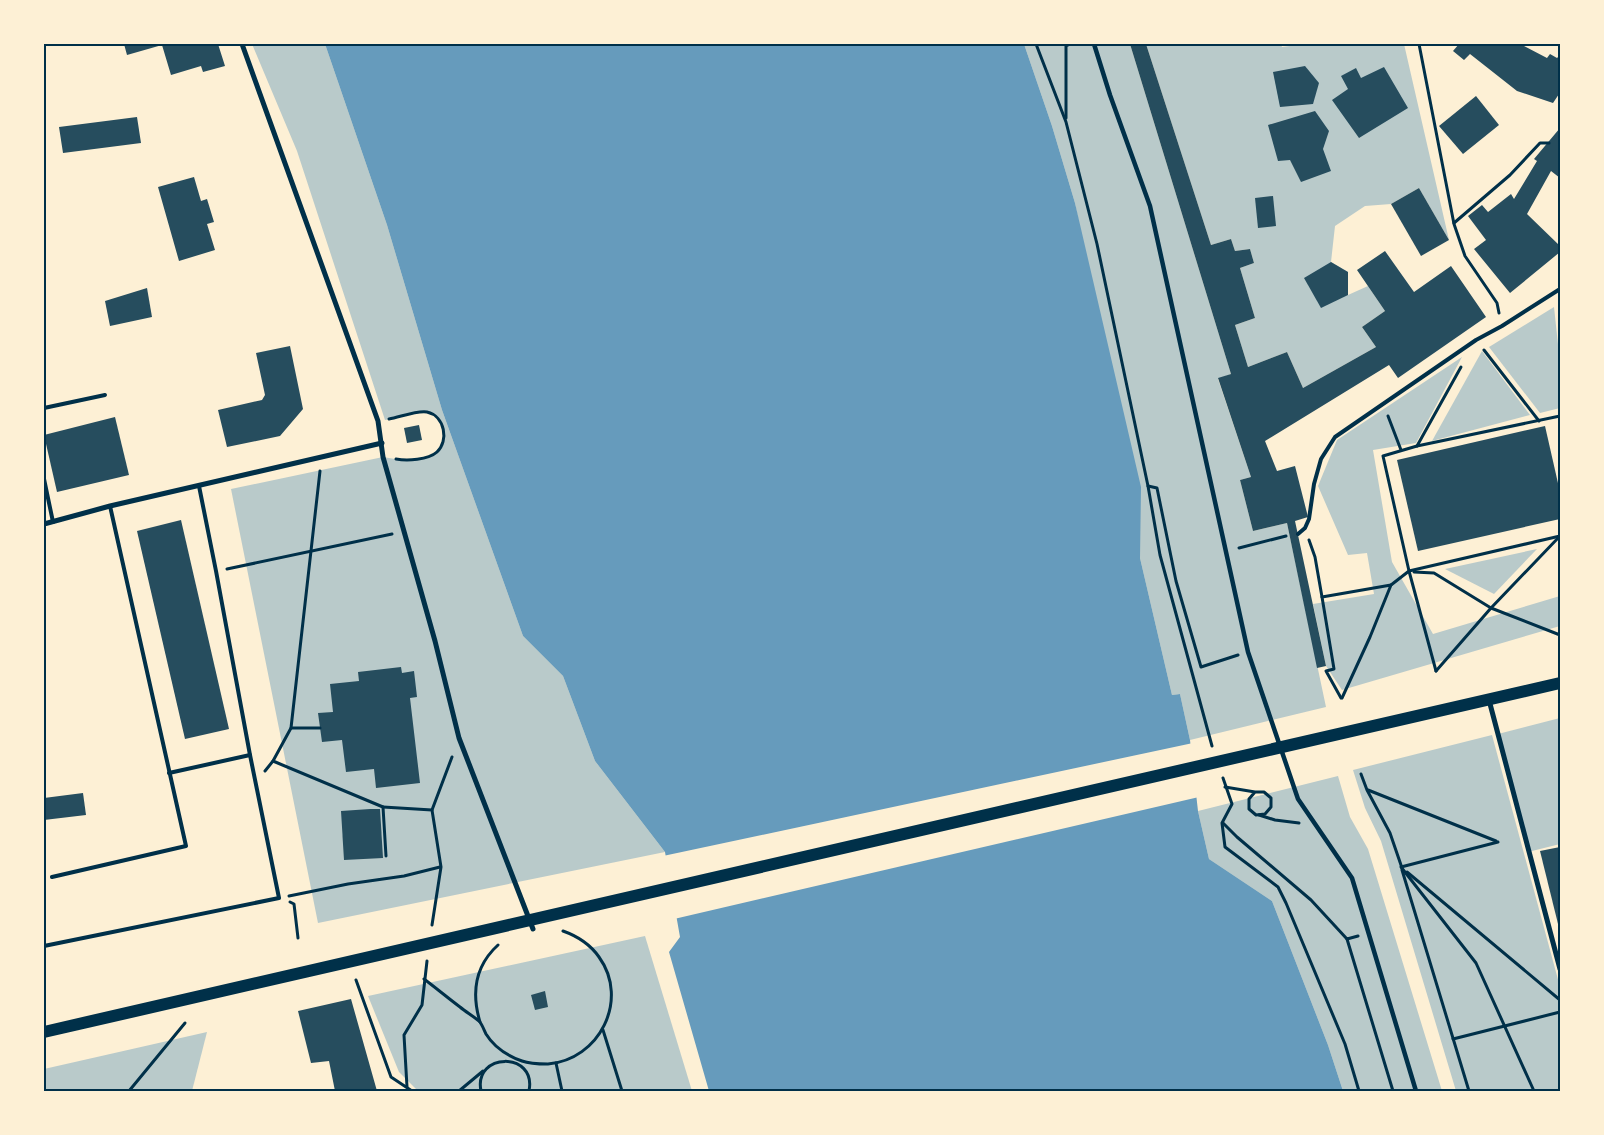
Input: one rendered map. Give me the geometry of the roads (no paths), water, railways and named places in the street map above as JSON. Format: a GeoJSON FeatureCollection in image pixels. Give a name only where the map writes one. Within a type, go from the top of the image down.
{"type":"FeatureCollection","features":[{"type":"Feature","properties":{"kind":"main road"},"geometry":{"type":"LineString","coordinates":[[44,1032],[368,959],[1560,683]]}},
{"type":"Feature","properties":{"kind":"street"},"geometry":{"type":"LineString","coordinates":[[242,44],[378,421],[383,457],[435,641],[459,738],[532,929]]}},
{"type":"Feature","properties":{"kind":"street"},"geometry":{"type":"LineString","coordinates":[[1094,44],[1150,206],[1248,652],[1298,799],[1352,878],[1416,1091]]}},
{"type":"Feature","properties":{"kind":"street"},"geometry":{"type":"LineString","coordinates":[[44,524],[110,506],[382,443]]}},
{"type":"Feature","properties":{"kind":"street"},"geometry":{"type":"LineString","coordinates":[[1489,700],[1560,969]]}},
{"type":"Feature","properties":{"kind":"lane"},"geometry":{"type":"LineString","coordinates":[[1298,534],[1305,528],[1309,519],[1314,484],[1321,460],[1335,437],[1476,340],[1560,290]]}},
{"type":"Feature","properties":{"kind":"lane"},"geometry":{"type":"LineString","coordinates":[[44,408],[105,395]]}},
{"type":"Feature","properties":{"kind":"lane"},"geometry":{"type":"LineString","coordinates":[[44,479],[53,522]]}},
{"type":"Feature","properties":{"kind":"lane"},"geometry":{"type":"LineString","coordinates":[[44,946],[279,898],[199,486]]}},
{"type":"Feature","properties":{"kind":"lane"},"geometry":{"type":"LineString","coordinates":[[52,877],[186,846],[110,506]]}},
{"type":"Feature","properties":{"kind":"lane"},"geometry":{"type":"LineString","coordinates":[[169,774],[250,756]]}},
{"type":"Feature","properties":{"kind":"water"},"geometry":{"type":"Polygon","coordinates":[[[325,44],[1024,44],[1052,126],[1075,203],[1141,487],[1140,558],[1172,695],[1180,694],[1190,740],[1198,811],[1209,859],[1272,901],[1328,1045],[1343,1091],[709,1091],[669,952],[680,937],[665,852],[595,761],[563,676],[523,636],[442,410],[387,225],[325,44]]]}}]}
